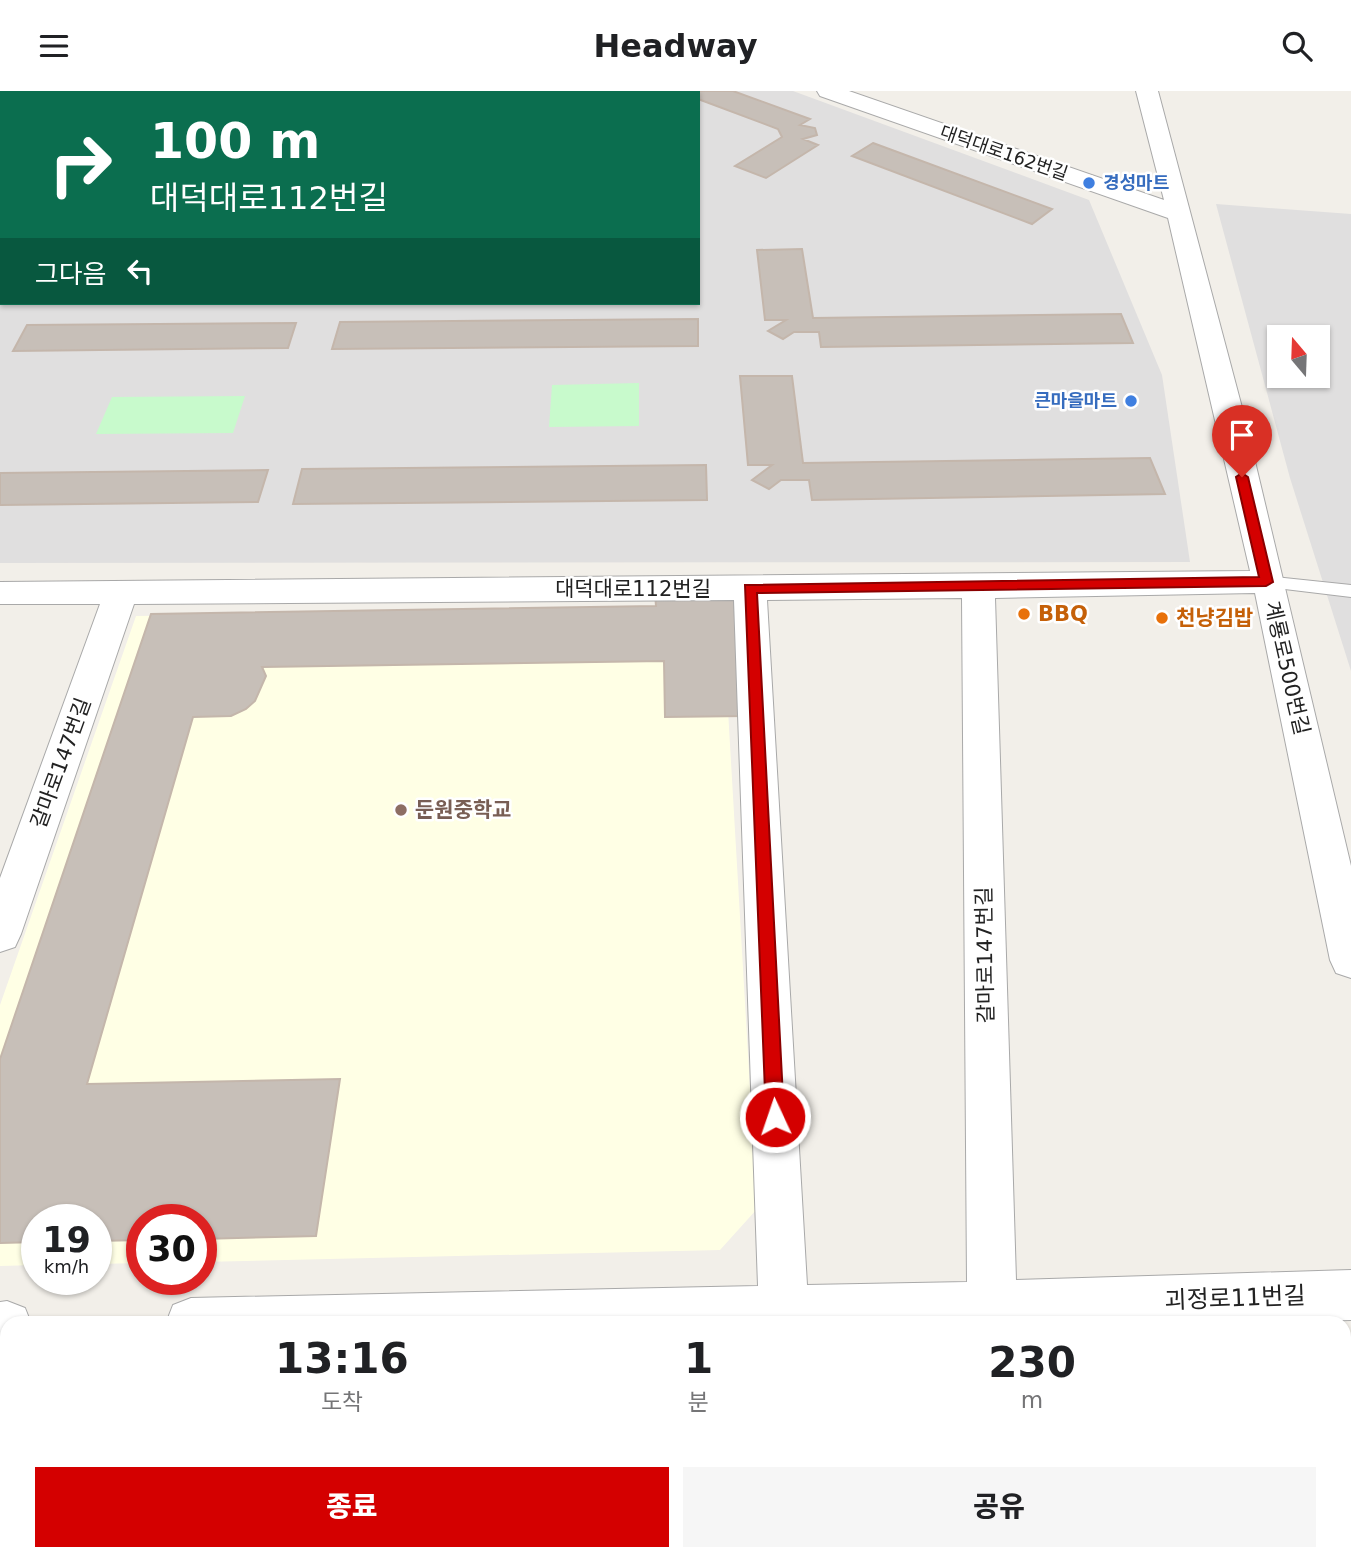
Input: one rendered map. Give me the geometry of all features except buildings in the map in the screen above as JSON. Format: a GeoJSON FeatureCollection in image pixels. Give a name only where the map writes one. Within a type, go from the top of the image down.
{"type":"FeatureCollection","features":[{"type":"Feature","properties":{"kind":"street","name":"대덕대로162번길"},"geometry":{"type":"LineString","coordinates":[[828,91],[1181,214]]}},
{"type":"Feature","properties":{"kind":"street","name":"계룡로500번길"},"geometry":{"type":"LineString","coordinates":[[1147,91],[1181,214],[1313,778],[1351,960]]}},
{"type":"Feature","properties":{"kind":"street","name":"대덕대로112번길"},"geometry":{"type":"LineString","coordinates":[[0,593],[750,589],[1266,582]]}},
{"type":"Feature","properties":{"kind":"street","name":"갈마로147번길"},"geometry":{"type":"LineString","coordinates":[[978,587],[992,1315]]}},
{"type":"Feature","properties":{"kind":"street"},"geometry":{"type":"LineString","coordinates":[[750,589],[784,1311]]}},
{"type":"Feature","properties":{"kind":"street","name":"갈마로147번길"},"geometry":{"type":"LineString","coordinates":[[0,934],[121,592]]}},
{"type":"Feature","properties":{"kind":"street","name":"괴정로11번길"},"geometry":{"type":"LineString","coordinates":[[714,1316],[784,1311],[992,1315],[1351,1294]]}},
{"type":"Feature","properties":{"kind":"lane"},"geometry":{"type":"LineString","coordinates":[[1266,582],[1351,591]]}},
{"type":"Feature","properties":{"kind":"shaded area"},"geometry":{"type":"Polygon","coordinates":[[[700,91],[793,91],[1089,200],[1162,375],[1190,562],[0,563],[0,305],[700,305],[700,91]]]}},
{"type":"Feature","properties":{"kind":"shaded area"},"geometry":{"type":"Polygon","coordinates":[[[1216,204],[1351,214],[1351,671],[1290,478],[1216,204]]]}},
{"type":"Feature","properties":{"kind":"shaded area","name":"둔원중학교"},"geometry":{"type":"Polygon","coordinates":[[[722,607],[757,1209],[720,1250],[217,1262],[217,1204],[126,1204],[126,1263],[112,1264],[112,1204],[21,1204],[21,1265],[0,1266],[0,1005],[136,616],[722,607]]]}},
{"type":"Feature","properties":{"kind":"green space"},"geometry":{"type":"Polygon","coordinates":[[[639,383],[639,426],[549,427],[552,385],[639,383]]]}},
{"type":"Feature","properties":{"kind":"green space"},"geometry":{"type":"Polygon","coordinates":[[[245,396],[233,433],[96,434],[112,397],[245,396]]]}},
{"type":"Feature","properties":{"kind":"place","name":"경성마트"},"geometry":{"type":"Point","coordinates":[1089,183]}},
{"type":"Feature","properties":{"kind":"place","name":"큰마을마트"},"geometry":{"type":"Point","coordinates":[1131,401]}},
{"type":"Feature","properties":{"kind":"place","name":"BBQ"},"geometry":{"type":"Point","coordinates":[1024,614]}},
{"type":"Feature","properties":{"kind":"place","name":"천냥김밥"},"geometry":{"type":"Point","coordinates":[1162,618]}},
{"type":"Feature","properties":{"kind":"place","name":"둔원중학교"},"geometry":{"type":"Point","coordinates":[401,810]}},
{"type":"Feature","properties":{"kind":"route"},"geometry":{"type":"LineString","coordinates":[[775,1117],[750,589],[1266,582],[1242,477]]}}]}
